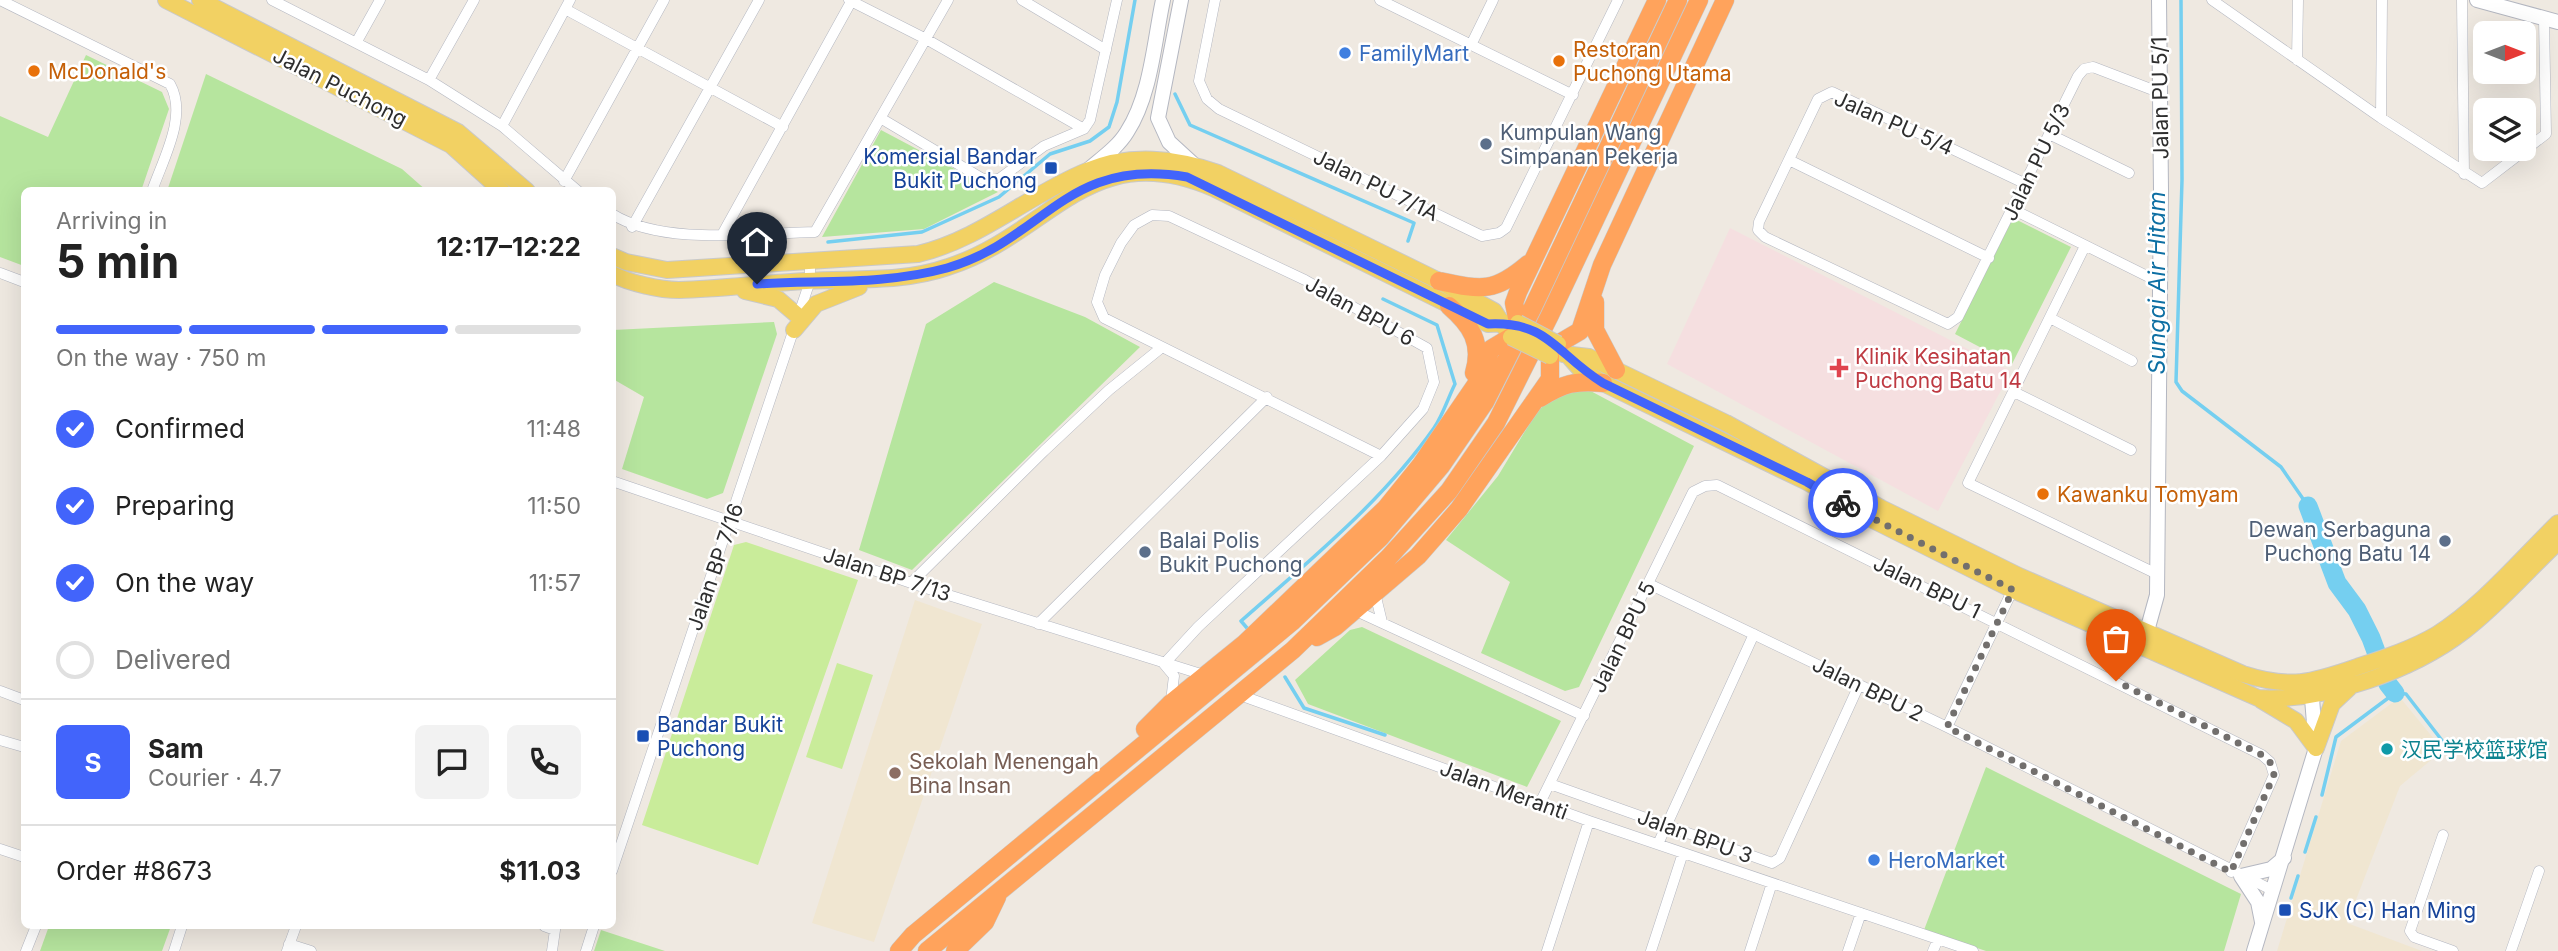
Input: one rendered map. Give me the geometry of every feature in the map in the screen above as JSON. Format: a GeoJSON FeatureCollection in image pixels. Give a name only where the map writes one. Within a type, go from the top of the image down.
{"type":"FeatureCollection","features":[{"type":"Feature","properties":{"kind":"highway"},"geometry":{"type":"LineString","coordinates":[[1079,796],[1170,704],[1206,676],[1298,594],[1385,508],[1420,466],[1479,380],[1491,349],[1511,328],[1514,303],[1657,0]]}},
{"type":"Feature","properties":{"kind":"highway"},"geometry":{"type":"LineString","coordinates":[[899,951],[913,935],[1293,621],[1380,538],[1441,466],[1485,402],[1534,307],[1678,0]]}},
{"type":"Feature","properties":{"kind":"highway"},"geometry":{"type":"LineString","coordinates":[[927,951],[1293,650],[1389,557],[1449,491],[1496,423],[1699,0]]}},
{"type":"Feature","properties":{"kind":"highway"},"geometry":{"type":"LineString","coordinates":[[1293,650],[1335,627],[1419,556],[1459,509],[1550,379],[1557,351],[1580,331],[1602,265],[1725,0]]}},
{"type":"Feature","properties":{"kind":"highway"},"geometry":{"type":"LineString","coordinates":[[1440,281],[1490,287],[1507,282],[1536,257]]}},
{"type":"Feature","properties":{"kind":"highway"},"geometry":{"type":"LineString","coordinates":[[1534,402],[1564,383],[1609,376],[1595,330],[1594,309],[1602,265]]}},
{"type":"Feature","properties":{"kind":"highway"},"geometry":{"type":"LineString","coordinates":[[1449,306],[1466,321],[1475,337],[1478,350],[1465,399]]}},
{"type":"Feature","properties":{"kind":"highway"},"geometry":{"type":"LineString","coordinates":[[955,951],[985,922],[998,893]]}},
{"type":"Feature","properties":{"kind":"main road","name":"Jalan Puchong"},"geometry":{"type":"LineString","coordinates":[[166,0],[450,145],[497,187]]}},
{"type":"Feature","properties":{"kind":"main road","name":"Jalan Puchong"},"geometry":{"type":"LineString","coordinates":[[200,0],[458,132],[522,187]]}},
{"type":"Feature","properties":{"kind":"main road"},"geometry":{"type":"LineString","coordinates":[[616,258],[667,270],[884,257],[941,248],[1000,220],[1087,170],[1144,160],[1193,164],[1219,173],[1440,281],[1494,311],[1511,328]]}},
{"type":"Feature","properties":{"kind":"main road"},"geometry":{"type":"LineString","coordinates":[[703,288],[757,292],[778,299],[796,323],[816,304],[846,290],[949,267],[989,250],[1072,193],[1094,183],[1142,172],[1187,177],[1449,306],[1488,324],[1511,328],[1723,431],[1881,508],[2016,583],[2258,698],[2296,721],[2316,748]]}},
{"type":"Feature","properties":{"kind":"main road"},"geometry":{"type":"LineString","coordinates":[[616,275],[677,290],[909,276]]}},
{"type":"Feature","properties":{"kind":"main road"},"geometry":{"type":"LineString","coordinates":[[2400,660],[2457,618],[2558,523]]}},
{"type":"Feature","properties":{"kind":"main road"},"geometry":{"type":"LineString","coordinates":[[2258,698],[2286,699],[2312,688],[2360,676],[2465,630],[2558,542]]}},
{"type":"Feature","properties":{"kind":"main road"},"geometry":{"type":"LineString","coordinates":[[2016,583],[2147,631],[2243,674],[2274,684],[2312,688]]}},
{"type":"Feature","properties":{"kind":"main road"},"geometry":{"type":"LineString","coordinates":[[2316,748],[2332,704],[2360,676]]}},
{"type":"Feature","properties":{"kind":"street"},"geometry":{"type":"LineString","coordinates":[[0,0],[170,84],[177,97],[178,113],[153,187]]}},
{"type":"Feature","properties":{"kind":"street"},"geometry":{"type":"LineString","coordinates":[[356,43],[380,0]]}},
{"type":"Feature","properties":{"kind":"street"},"geometry":{"type":"LineString","coordinates":[[429,80],[474,0]]}},
{"type":"Feature","properties":{"kind":"street"},"geometry":{"type":"LineString","coordinates":[[564,181],[664,0]]}},
{"type":"Feature","properties":{"kind":"street"},"geometry":{"type":"LineString","coordinates":[[632,227],[759,0]]}},
{"type":"Feature","properties":{"kind":"street"},"geometry":{"type":"LineString","coordinates":[[723,233],[851,0],[926,39],[1084,129]]}},
{"type":"Feature","properties":{"kind":"street"},"geometry":{"type":"LineString","coordinates":[[616,217],[632,227],[677,235],[815,232],[948,0]]}},
{"type":"Feature","properties":{"kind":"street"},"geometry":{"type":"LineString","coordinates":[[1022,0],[1106,50]]}},
{"type":"Feature","properties":{"kind":"street"},"geometry":{"type":"LineString","coordinates":[[882,119],[983,179],[999,179],[1044,146],[1084,129],[1090,120],[1117,0]]}},
{"type":"Feature","properties":{"kind":"street"},"geometry":{"type":"LineString","coordinates":[[1087,170],[1116,147],[1135,116],[1143,94],[1163,0]]}},
{"type":"Feature","properties":{"kind":"street"},"geometry":{"type":"LineString","coordinates":[[1181,0],[1158,118],[1169,142],[1193,164]]}},
{"type":"Feature","properties":{"kind":"street","name":"Jalan PU 7/1A"},"geometry":{"type":"LineString","coordinates":[[1214,0],[1199,81],[1207,99],[1219,108],[1482,236],[1499,233],[1506,228],[1618,0]]}},
{"type":"Feature","properties":{"kind":"street"},"geometry":{"type":"LineString","coordinates":[[1380,0],[1573,95]]}},
{"type":"Feature","properties":{"kind":"street"},"geometry":{"type":"LineString","coordinates":[[1471,45],[1493,0]]}},
{"type":"Feature","properties":{"kind":"street","name":"Jalan PU 5/1"},"geometry":{"type":"LineString","coordinates":[[2147,631],[2157,595],[2161,283],[2159,0]]}},
{"type":"Feature","properties":{"kind":"street"},"geometry":{"type":"LineString","coordinates":[[2297,61],[2298,0]]}},
{"type":"Feature","properties":{"kind":"street"},"geometry":{"type":"LineString","coordinates":[[2381,118],[2382,0]]}},
{"type":"Feature","properties":{"kind":"street"},"geometry":{"type":"LineString","coordinates":[[2462,0],[2464,174]]}},
{"type":"Feature","properties":{"kind":"street"},"geometry":{"type":"LineString","coordinates":[[2211,1],[2464,174],[2482,183],[2546,134],[2551,20],[2476,0]]}},
{"type":"Feature","properties":{"kind":"street"},"geometry":{"type":"LineString","coordinates":[[279,2],[429,80],[502,126],[572,187]]}},
{"type":"Feature","properties":{"kind":"street"},"geometry":{"type":"LineString","coordinates":[[502,126],[568,4],[637,48],[783,127]]}},
{"type":"Feature","properties":{"kind":"street","name":"Jalan PU 5/3"},"geometry":{"type":"LineString","coordinates":[[1948,324],[1958,317],[2084,69],[2093,67],[2161,93]]}},
{"type":"Feature","properties":{"kind":"street","name":"Jalan PU 5/4"},"geometry":{"type":"LineString","coordinates":[[1948,324],[1765,237],[1758,230],[1759,222],[1818,99],[1832,92],[2026,184]]}},
{"type":"Feature","properties":{"kind":"street"},"geometry":{"type":"LineString","coordinates":[[2049,134],[2129,173]]}},
{"type":"Feature","properties":{"kind":"street"},"geometry":{"type":"LineString","coordinates":[[1789,160],[1989,258]]}},
{"type":"Feature","properties":{"kind":"street"},"geometry":{"type":"LineString","coordinates":[[2014,210],[2161,283]]}},
{"type":"Feature","properties":{"kind":"street","name":"Jalan BPU 6"},"geometry":{"type":"LineString","coordinates":[[1161,348],[1104,318],[1097,302],[1105,275],[1121,243],[1134,225],[1152,215],[1169,216],[1305,280],[1427,348],[1434,382],[1423,409],[1381,456],[1164,664]]}},
{"type":"Feature","properties":{"kind":"street"},"geometry":{"type":"LineString","coordinates":[[2085,246],[1968,483],[2157,575]]}},
{"type":"Feature","properties":{"kind":"street","name":"Jalan BP 7/16"},"geometry":{"type":"LineString","coordinates":[[616,860],[810,281],[810,261]]}},
{"type":"Feature","properties":{"kind":"street"},"geometry":{"type":"LineString","coordinates":[[0,273],[21,281]]}},
{"type":"Feature","properties":{"kind":"street"},"geometry":{"type":"LineString","coordinates":[[2050,318],[2132,361]]}},
{"type":"Feature","properties":{"kind":"street"},"geometry":{"type":"LineString","coordinates":[[912,582],[1044,451],[1109,390],[1161,348],[1267,397],[1381,456]]}},
{"type":"Feature","properties":{"kind":"street"},"geometry":{"type":"LineString","coordinates":[[2014,392],[2132,450]]}},
{"type":"Feature","properties":{"kind":"street"},"geometry":{"type":"LineString","coordinates":[[1038,624],[1267,397]]}},
{"type":"Feature","properties":{"kind":"street","name":"Jalan BP 7/13"},"geometry":{"type":"LineString","coordinates":[[616,482],[1038,624],[1206,676]]}},
{"type":"Feature","properties":{"kind":"street","name":"Jalan BPU 5"},"geometry":{"type":"LineString","coordinates":[[1540,803],[1693,492],[1705,486],[1717,485]]}},
{"type":"Feature","properties":{"kind":"street","name":"Jalan BPU 1"},"geometry":{"type":"LineString","coordinates":[[1717,485],[1997,621],[2262,755],[2270,762],[2274,775],[2254,817],[2236,874]]}},
{"type":"Feature","properties":{"kind":"street"},"geometry":{"type":"LineString","coordinates":[[1947,727],[2016,583]]}},
{"type":"Feature","properties":{"kind":"street","name":"Jalan BPU 2"},"geometry":{"type":"LineString","coordinates":[[1649,584],[1947,727],[2274,891]]}},
{"type":"Feature","properties":{"kind":"street"},"geometry":{"type":"LineString","coordinates":[[1379,590],[1382,622]]}},
{"type":"Feature","properties":{"kind":"street"},"geometry":{"type":"LineString","coordinates":[[1354,610],[1584,716]]}},
{"type":"Feature","properties":{"kind":"street"},"geometry":{"type":"LineString","coordinates":[[1658,844],[1754,634]]}},
{"type":"Feature","properties":{"kind":"street"},"geometry":{"type":"LineString","coordinates":[[1164,664],[1174,676],[1175,685],[1170,704]]}},
{"type":"Feature","properties":{"kind":"street","name":"Jalan BPU 3"},"geometry":{"type":"LineString","coordinates":[[1550,784],[1772,863],[1780,859],[1859,685]]}},
{"type":"Feature","properties":{"kind":"street"},"geometry":{"type":"LineString","coordinates":[[2254,951],[2316,748],[2312,688]]}},
{"type":"Feature","properties":{"kind":"street"},"geometry":{"type":"LineString","coordinates":[[0,691],[21,699]]}},
{"type":"Feature","properties":{"kind":"street","name":"Jalan Meranti"},"geometry":{"type":"LineString","coordinates":[[1237,694],[1589,821],[1973,951]]}},
{"type":"Feature","properties":{"kind":"street"},"geometry":{"type":"LineString","coordinates":[[0,740],[21,746]]}},
{"type":"Feature","properties":{"kind":"street"},"geometry":{"type":"LineString","coordinates":[[1547,951],[1589,821]]}},
{"type":"Feature","properties":{"kind":"street"},"geometry":{"type":"LineString","coordinates":[[2443,835],[2410,931],[2414,937],[2453,951]]}},
{"type":"Feature","properties":{"kind":"street"},"geometry":{"type":"LineString","coordinates":[[0,849],[21,856]]}},
{"type":"Feature","properties":{"kind":"street"},"geometry":{"type":"LineString","coordinates":[[1651,951],[1683,853]]}},
{"type":"Feature","properties":{"kind":"street"},"geometry":{"type":"LineString","coordinates":[[2236,874],[2271,869],[2284,858]]}},
{"type":"Feature","properties":{"kind":"street"},"geometry":{"type":"LineString","coordinates":[[2511,951],[2539,871]]}},
{"type":"Feature","properties":{"kind":"street"},"geometry":{"type":"LineString","coordinates":[[2236,874],[2258,902],[2262,924]]}},
{"type":"Feature","properties":{"kind":"street"},"geometry":{"type":"LineString","coordinates":[[1750,951],[1772,883]]}},
{"type":"Feature","properties":{"kind":"street"},"geometry":{"type":"LineString","coordinates":[[1848,951],[1861,913]]}},
{"type":"Feature","properties":{"kind":"street"},"geometry":{"type":"LineString","coordinates":[[26,951],[35,929]]}},
{"type":"Feature","properties":{"kind":"street"},"geometry":{"type":"LineString","coordinates":[[174,951],[181,929]]}},
{"type":"Feature","properties":{"kind":"street"},"geometry":{"type":"LineString","coordinates":[[295,929],[288,947],[311,951]]}},
{"type":"Feature","properties":{"kind":"street"},"geometry":{"type":"LineString","coordinates":[[552,929],[555,930],[552,951]]}},
{"type":"Feature","properties":{"kind":"street"},"geometry":{"type":"LineString","coordinates":[[586,951],[593,929]]}},
{"type":"Feature","properties":{"kind":"street"},"geometry":{"type":"LineString","coordinates":[[1933,951],[1938,939]]}},
{"type":"Feature","properties":{"kind":"shaded area","name":"Klinik Kesihatan Puchong Batu 14"},"geometry":{"type":"Polygon","coordinates":[[[1730,228],[2011,371],[1938,511],[1667,364],[1730,228]]]}},
{"type":"Feature","properties":{"kind":"shaded area","name":"Sekolah Menengah Bina Insan"},"geometry":{"type":"Polygon","coordinates":[[[915,600],[982,624],[874,942],[812,923],[915,600]]]}},
{"type":"Feature","properties":{"kind":"shaded area"},"geometry":{"type":"Polygon","coordinates":[[[2396,700],[2402,700],[2443,750],[2400,786],[2347,923],[2422,951],[2277,951],[2341,741],[2396,700]]]}},
{"type":"Feature","properties":{"kind":"green space"},"geometry":{"type":"Polygon","coordinates":[[[86,55],[162,92],[169,109],[142,187],[21,187],[21,265],[0,257],[0,116],[48,137],[86,55]]]}},
{"type":"Feature","properties":{"kind":"green space"},"geometry":{"type":"Polygon","coordinates":[[[206,74],[402,169],[422,187],[168,187],[206,74]]]}},
{"type":"Feature","properties":{"kind":"green space"},"geometry":{"type":"Polygon","coordinates":[[[881,130],[998,192],[924,229],[822,237],[881,130]]]}},
{"type":"Feature","properties":{"kind":"green space"},"geometry":{"type":"Polygon","coordinates":[[[2013,218],[2071,247],[2012,364],[1955,334],[2013,218]]]}},
{"type":"Feature","properties":{"kind":"green space"},"geometry":{"type":"Polygon","coordinates":[[[994,282],[1085,317],[1140,347],[912,570],[859,550],[926,324],[994,282]]]}},
{"type":"Feature","properties":{"kind":"green space"},"geometry":{"type":"Polygon","coordinates":[[[774,322],[777,334],[723,493],[707,499],[622,469],[644,397],[616,381],[616,330],[774,322]]]}},
{"type":"Feature","properties":{"kind":"green space"},"geometry":{"type":"Polygon","coordinates":[[[1585,388],[1694,446],[1579,687],[1565,691],[1481,653],[1510,582],[1446,540],[1498,476],[1536,413],[1553,396],[1585,388]]]}},
{"type":"Feature","properties":{"kind":"green space"},"geometry":{"type":"Polygon","coordinates":[[[746,542],[858,580],[758,865],[642,825],[734,545],[746,542]]]}},
{"type":"Feature","properties":{"kind":"green space"},"geometry":{"type":"Polygon","coordinates":[[[1362,627],[1561,721],[1527,787],[1308,704],[1295,680],[1350,630],[1362,627]]]}},
{"type":"Feature","properties":{"kind":"green space"},"geometry":{"type":"Polygon","coordinates":[[[837,663],[873,675],[842,769],[806,757],[837,663]]]}},
{"type":"Feature","properties":{"kind":"green space"},"geometry":{"type":"Polygon","coordinates":[[[1986,767],[2241,894],[2224,951],[1986,951],[1924,930],[1986,767]]]}},
{"type":"Feature","properties":{"kind":"green space"},"geometry":{"type":"Polygon","coordinates":[[[48,929],[170,929],[162,951],[40,951],[48,929]]]}},
{"type":"Feature","properties":{"kind":"green space"},"geometry":{"type":"Polygon","coordinates":[[[601,930],[665,951],[594,951],[601,930]]]}},
{"type":"Feature","properties":{"kind":"waterway"},"geometry":{"type":"LineString","coordinates":[[828,242],[922,232],[999,197],[1050,154],[1090,141],[1109,127],[1117,102],[1135,0]]}},
{"type":"Feature","properties":{"kind":"waterway","name":"Sungai Air Hitam"},"geometry":{"type":"LineString","coordinates":[[2181,0],[2182,180],[2176,382],[2182,391],[2281,467],[2308,506]]}},
{"type":"Feature","properties":{"kind":"waterway"},"geometry":{"type":"LineString","coordinates":[[1175,94],[1190,125],[1414,223],[1408,241]]}},
{"type":"Feature","properties":{"kind":"waterway"},"geometry":{"type":"LineString","coordinates":[[1247,628],[1241,621],[1344,530],[1414,455],[1437,423],[1455,384],[1437,325],[1383,299]]}},
{"type":"Feature","properties":{"kind":"waterway","name":"Sungai Air Hitam"},"geometry":{"type":"LineString","coordinates":[[2308,506],[2337,583],[2357,610],[2388,684],[2395,693]]}},
{"type":"Feature","properties":{"kind":"waterway"},"geometry":{"type":"LineString","coordinates":[[1285,677],[1304,708],[1385,735]]}},
{"type":"Feature","properties":{"kind":"waterway","name":"Sungai Air Hitam"},"geometry":{"type":"LineString","coordinates":[[2322,795],[2336,737],[2395,693],[2406,694],[2444,743]]}},
{"type":"Feature","properties":{"kind":"waterway","name":"Sungai Air Hitam"},"geometry":{"type":"LineString","coordinates":[[2305,852],[2316,817]]}},
{"type":"Feature","properties":{"kind":"waterway","name":"Sungai Air Hitam"},"geometry":{"type":"LineString","coordinates":[[2291,898],[2298,876]]}},
{"type":"Feature","properties":{"kind":"way so far"},"geometry":{"type":"LineString","coordinates":[[1843,503],[2013,590],[1947,727],[2231,872],[2274,775],[2270,762],[2262,755],[2116,681]]}},
{"type":"Feature","properties":{"kind":"place","name":"FamilyMart"},"geometry":{"type":"Point","coordinates":[1345,53]}},
{"type":"Feature","properties":{"kind":"place","name":"Restoran Puchong Utama"},"geometry":{"type":"Point","coordinates":[1559,61]}},
{"type":"Feature","properties":{"kind":"place","name":"McDonald's"},"geometry":{"type":"Point","coordinates":[34,71]}},
{"type":"Feature","properties":{"kind":"place","name":"Kumpulan Wang Simpanan Pekerja"},"geometry":{"type":"Point","coordinates":[1486,144]}},
{"type":"Feature","properties":{"kind":"place","name":"Komersial Bandar Bukit Puchong"},"geometry":{"type":"Point","coordinates":[1051,168]}},
{"type":"Feature","properties":{"kind":"place","name":"Klinik Kesihatan Puchong Batu 14"},"geometry":{"type":"Point","coordinates":[1839,368]}},
{"type":"Feature","properties":{"kind":"place","name":"Kawanku Tomyam"},"geometry":{"type":"Point","coordinates":[2043,494]}},
{"type":"Feature","properties":{"kind":"place","name":"Dewan Serbaguna Puchong Batu 14"},"geometry":{"type":"Point","coordinates":[2445,541]}},
{"type":"Feature","properties":{"kind":"place","name":"Balai Polis Bukit Puchong"},"geometry":{"type":"Point","coordinates":[1145,552]}},
{"type":"Feature","properties":{"kind":"place","name":"Bandar Bukit Puchong"},"geometry":{"type":"Point","coordinates":[643,736]}},
{"type":"Feature","properties":{"kind":"place","name":"汉民学校篮球馆"},"geometry":{"type":"Point","coordinates":[2387,749]}},
{"type":"Feature","properties":{"kind":"place","name":"Sekolah Menengah Bina Insan"},"geometry":{"type":"Point","coordinates":[895,773]}},
{"type":"Feature","properties":{"kind":"place","name":"HeroMarket"},"geometry":{"type":"Point","coordinates":[1874,860]}},
{"type":"Feature","properties":{"kind":"place","name":"SJK (C) Han Ming"},"geometry":{"type":"Point","coordinates":[2285,910]}},
{"type":"Feature","properties":{"kind":"route"},"geometry":{"type":"LineString","coordinates":[[757,284],[861,281],[909,276],[949,267],[989,250],[1072,193],[1094,183],[1142,172],[1187,177],[1488,324],[1518,323],[1558,344],[1564,354],[1580,369],[1603,383],[1807,482],[1843,503]]}}]}
